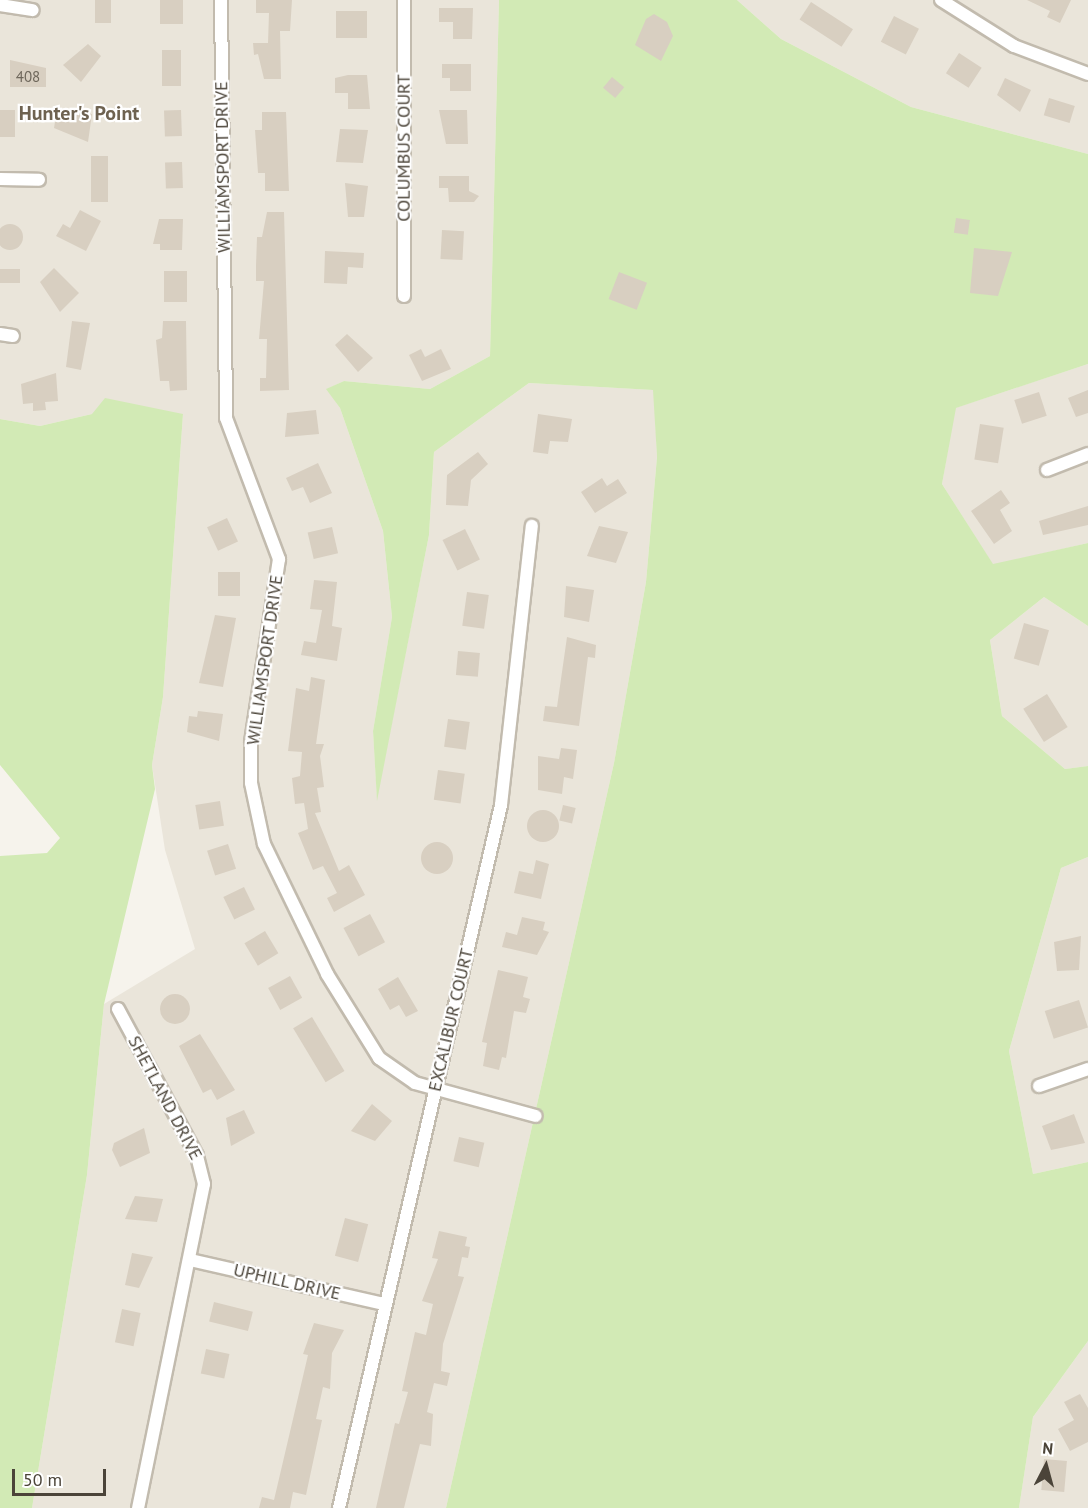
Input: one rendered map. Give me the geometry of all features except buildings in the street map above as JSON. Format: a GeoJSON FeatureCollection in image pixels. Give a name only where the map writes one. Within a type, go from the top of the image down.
{"type":"FeatureCollection","features":[{"type":"Feature","properties":{"kind":"street","name":"WILLIAMSPORT DRIVE"},"geometry":{"type":"LineString","coordinates":[[221,0],[226,418],[279,559],[251,742],[258,821],[284,891],[353,1020],[380,1058],[435,1089],[536,1116]]}},
{"type":"Feature","properties":{"kind":"street","name":"COLUMBUS COURT"},"geometry":{"type":"LineString","coordinates":[[404,0],[404,296]]}},
{"type":"Feature","properties":{"kind":"street"},"geometry":{"type":"LineString","coordinates":[[941,0],[1014,46],[1088,74]]}},
{"type":"Feature","properties":{"kind":"street"},"geometry":{"type":"LineString","coordinates":[[0,5],[33,10]]}},
{"type":"Feature","properties":{"kind":"street"},"geometry":{"type":"LineString","coordinates":[[0,179],[39,180]]}},
{"type":"Feature","properties":{"kind":"street"},"geometry":{"type":"LineString","coordinates":[[1047,470],[1088,454]]}},
{"type":"Feature","properties":{"kind":"street","name":"EXCALIBUR COURT"},"geometry":{"type":"LineString","coordinates":[[339,1508],[384,1304],[501,805],[532,526]]}},
{"type":"Feature","properties":{"kind":"street","name":"SHETLAND DRIVE"},"geometry":{"type":"LineString","coordinates":[[118,1009],[201,1167],[204,1184],[190,1260]]}},
{"type":"Feature","properties":{"kind":"street"},"geometry":{"type":"LineString","coordinates":[[1039,1086],[1088,1069]]}},
{"type":"Feature","properties":{"kind":"street"},"geometry":{"type":"LineString","coordinates":[[138,1508],[190,1260]]}},
{"type":"Feature","properties":{"kind":"street","name":"UPHILL DRIVE"},"geometry":{"type":"LineString","coordinates":[[190,1260],[384,1304]]}},
{"type":"Feature","properties":{"kind":"shaded area"},"geometry":{"type":"Polygon","coordinates":[[[0,0],[499,0],[490,356],[430,389],[344,381],[327,389],[340,408],[383,531],[392,617],[373,731],[377,797],[429,535],[434,452],[529,383],[654,390],[657,457],[646,582],[614,763],[446,1508],[32,1508],[87,1175],[104,1004],[195,949],[165,850],[152,765],[163,697],[183,414],[92,414],[40,426],[0,419],[0,0]]]}},
{"type":"Feature","properties":{"kind":"shaded area"},"geometry":{"type":"Polygon","coordinates":[[[737,0],[1088,0],[1088,154],[911,107],[781,39],[737,0]]]}},
{"type":"Feature","properties":{"kind":"shaded area"},"geometry":{"type":"Polygon","coordinates":[[[1088,364],[1088,543],[993,565],[942,484],[955,408],[1088,364]]]}},
{"type":"Feature","properties":{"kind":"shaded area"},"geometry":{"type":"Polygon","coordinates":[[[1044,597],[1088,626],[1088,766],[1065,769],[1002,716],[990,640],[1044,597]]]}},
{"type":"Feature","properties":{"kind":"shaded area"},"geometry":{"type":"Polygon","coordinates":[[[1088,857],[1088,1162],[1033,1174],[1009,1051],[1061,868],[1088,857]]]}},
{"type":"Feature","properties":{"kind":"shaded area"},"geometry":{"type":"Polygon","coordinates":[[[1088,1341],[1088,1508],[1019,1508],[1033,1417],[1088,1341]]]}},
{"type":"Feature","properties":{"kind":"green space"},"geometry":{"type":"Polygon","coordinates":[[[499,0],[737,0],[781,39],[911,107],[1088,154],[1088,364],[956,408],[942,484],[993,564],[1088,543],[1088,626],[1044,597],[990,640],[1002,716],[1065,769],[1088,766],[1088,857],[1061,868],[1009,1051],[1033,1174],[1088,1162],[1088,1341],[1033,1417],[1019,1508],[446,1508],[614,763],[646,582],[657,457],[653,390],[529,383],[434,452],[429,535],[377,801],[373,731],[392,617],[383,531],[340,408],[326,389],[344,381],[430,389],[490,356],[499,0]]]}},
{"type":"Feature","properties":{"kind":"green space"},"geometry":{"type":"Polygon","coordinates":[[[105,398],[183,414],[163,697],[152,765],[155,789],[104,1004],[87,1175],[32,1508],[0,1508],[0,856],[47,853],[60,838],[0,765],[0,419],[40,426],[92,414],[105,398]]]}},
{"type":"Feature","properties":{"kind":"district","name":"Hunter's Point"},"geometry":{"type":"Point","coordinates":[79,113]}}]}
